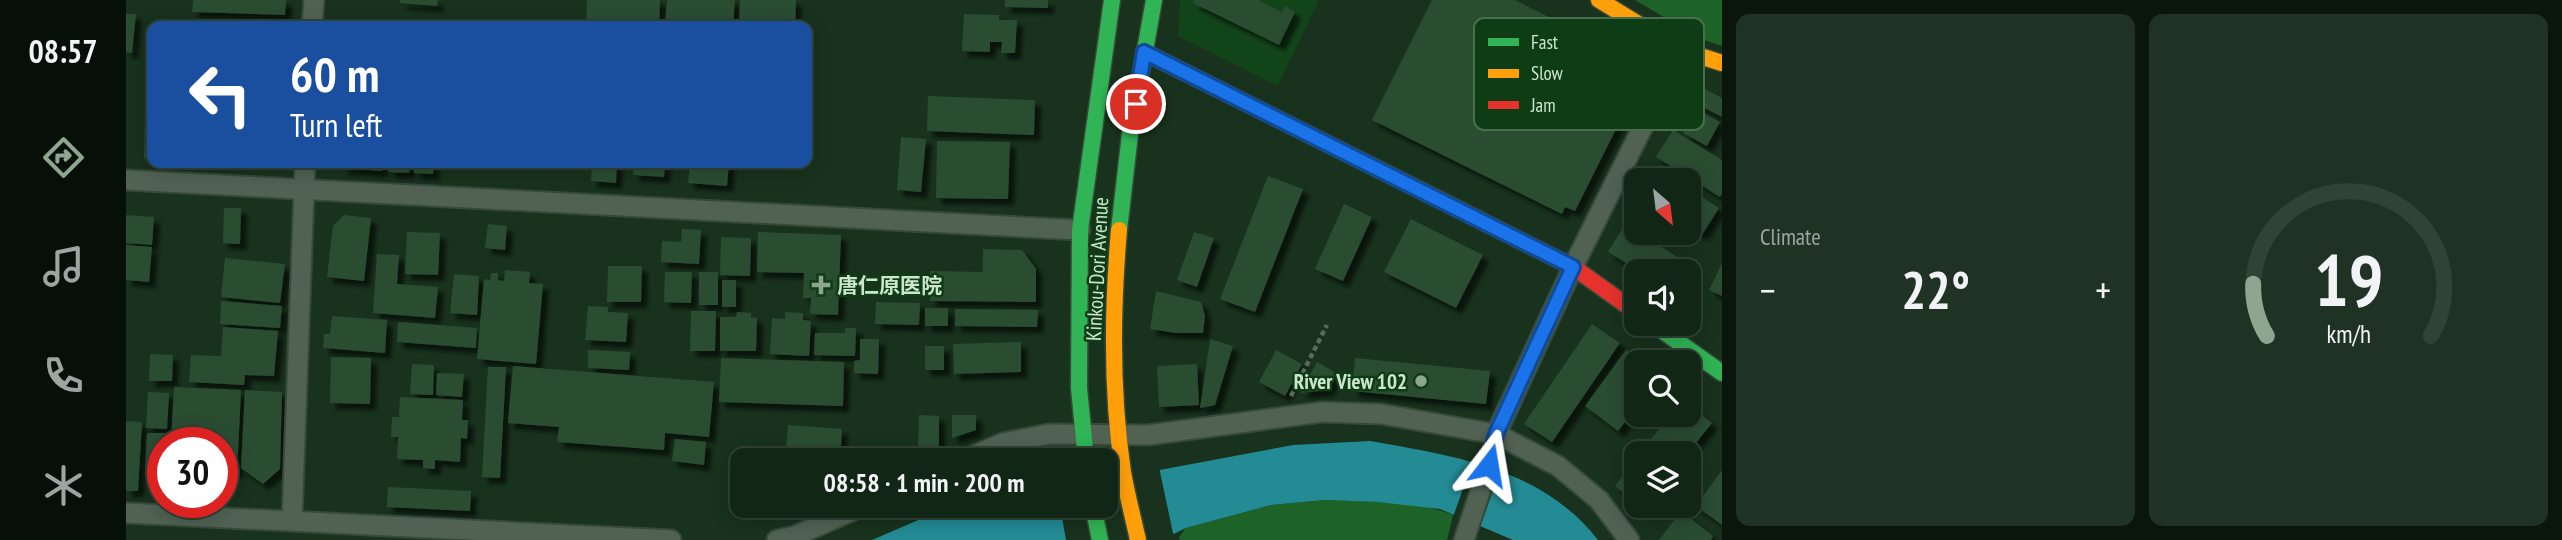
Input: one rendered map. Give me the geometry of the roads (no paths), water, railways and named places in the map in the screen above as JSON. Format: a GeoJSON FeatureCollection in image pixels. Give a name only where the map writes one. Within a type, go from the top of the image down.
{"type":"FeatureCollection","features":[{"type":"Feature","properties":{"kind":"main road","name":"Kinkou-Dori Avenue"},"geometry":{"type":"LineString","coordinates":[[1085,448],[1079,388],[1077,313],[1080,230],[1112,0]]}},
{"type":"Feature","properties":{"kind":"main road","name":"Kinkou-Dori Avenue"},"geometry":{"type":"LineString","coordinates":[[1138,540],[1119,435],[1114,378],[1114,279],[1120,205],[1154,0]]}},
{"type":"Feature","properties":{"kind":"main road"},"geometry":{"type":"LineString","coordinates":[[1599,0],[1629,18]]}},
{"type":"Feature","properties":{"kind":"main road"},"geometry":{"type":"LineString","coordinates":[[1144,52],[1573,267],[1624,303]]}},
{"type":"Feature","properties":{"kind":"main road"},"geometry":{"type":"LineString","coordinates":[[1704,57],[1722,63]]}},
{"type":"Feature","properties":{"kind":"main road"},"geometry":{"type":"LineString","coordinates":[[1670,336],[1722,373]]}},
{"type":"Feature","properties":{"kind":"main road"},"geometry":{"type":"LineString","coordinates":[[1095,518],[1100,540]]}},
{"type":"Feature","properties":{"kind":"street"},"geometry":{"type":"LineString","coordinates":[[313,21],[314,0]]}},
{"type":"Feature","properties":{"kind":"street"},"geometry":{"type":"LineString","coordinates":[[1466,534],[1491,458],[1496,434],[1573,267],[1641,130]]}},
{"type":"Feature","properties":{"kind":"street"},"geometry":{"type":"LineString","coordinates":[[292,520],[305,168]]}},
{"type":"Feature","properties":{"kind":"street"},"geometry":{"type":"LineString","coordinates":[[126,180],[1080,230]]}},
{"type":"Feature","properties":{"kind":"street"},"geometry":{"type":"LineString","coordinates":[[992,448],[1049,433],[1148,435],[1322,412],[1381,414],[1496,434],[1558,466],[1599,500],[1629,540]]}},
{"type":"Feature","properties":{"kind":"street"},"geometry":{"type":"LineString","coordinates":[[126,513],[671,540]]}},
{"type":"Feature","properties":{"kind":"street"},"geometry":{"type":"LineString","coordinates":[[777,540],[794,536],[835,518]]}},
{"type":"Feature","properties":{"kind":"water"},"geometry":{"type":"Polygon","coordinates":[[[1370,441],[1464,460],[1494,469],[1551,496],[1576,516],[1598,540],[1513,540],[1440,509],[1378,502],[1324,500],[1271,505],[1186,528],[1161,540],[872,540],[923,518],[1118,518],[1118,478],[1293,445],[1370,441]]]}},
{"type":"Feature","properties":{"kind":"place","name":"唐仁原医院"},"geometry":{"type":"Point","coordinates":[821,285]}},
{"type":"Feature","properties":{"kind":"place","name":"River View 102"},"geometry":{"type":"Point","coordinates":[1421,381]}}]}
